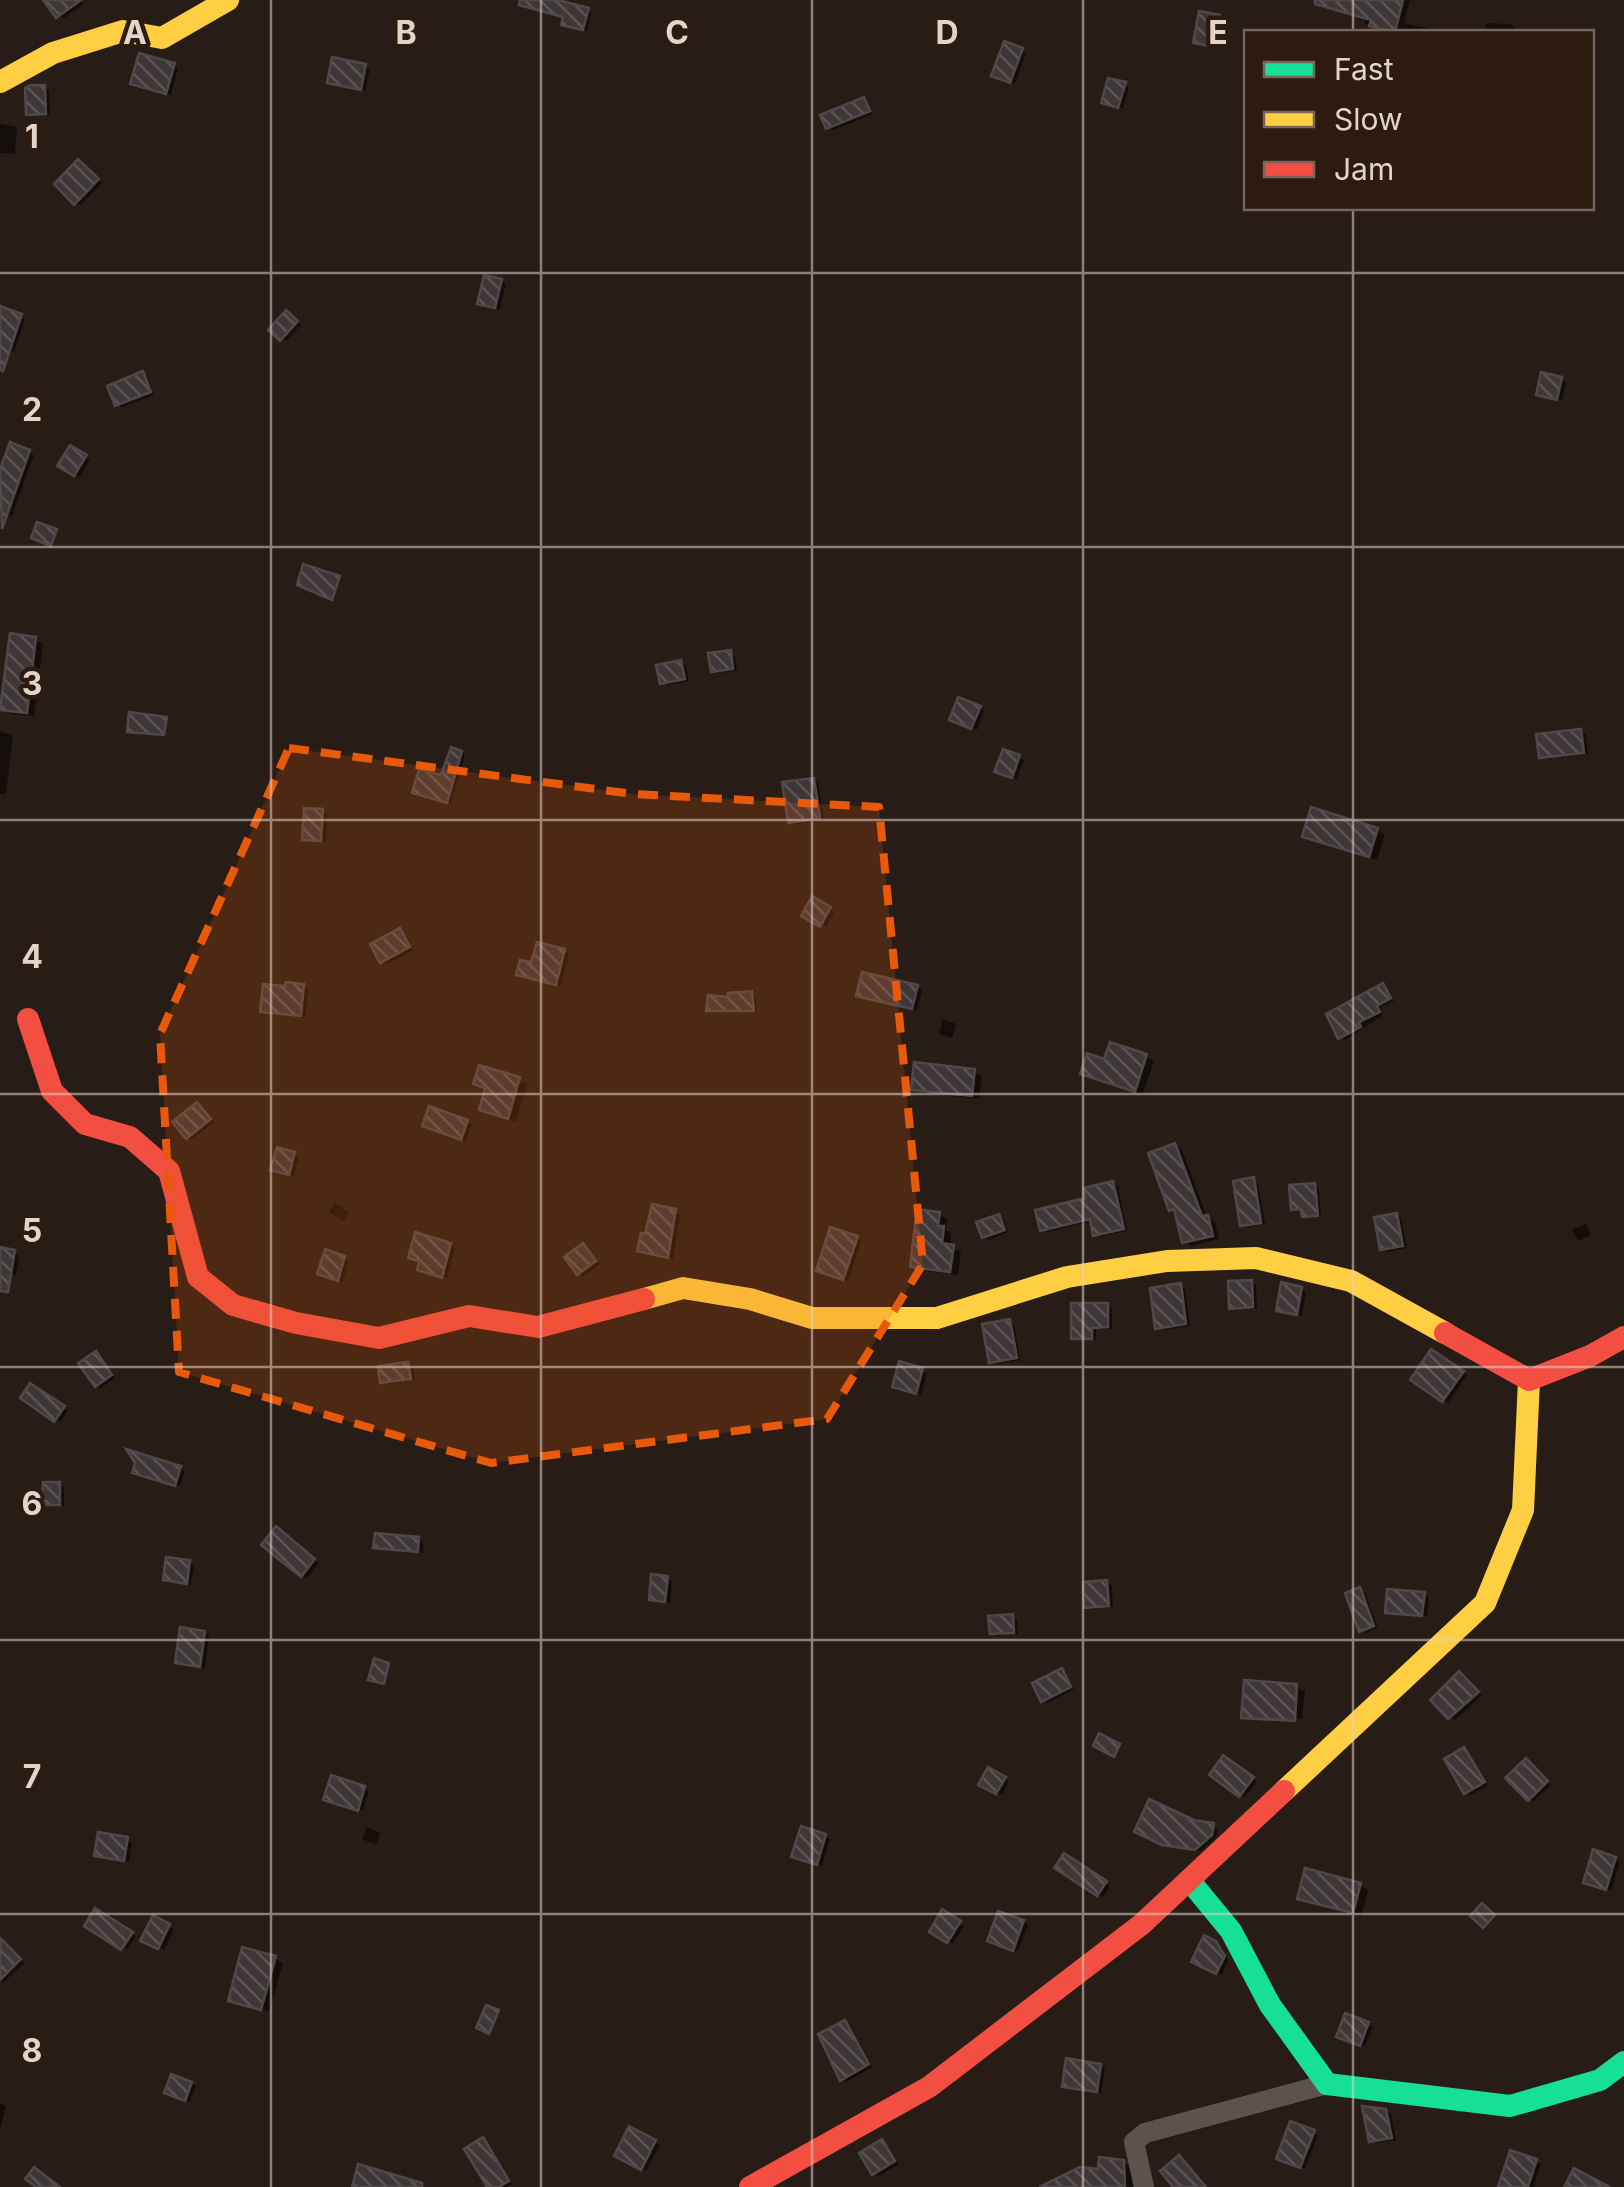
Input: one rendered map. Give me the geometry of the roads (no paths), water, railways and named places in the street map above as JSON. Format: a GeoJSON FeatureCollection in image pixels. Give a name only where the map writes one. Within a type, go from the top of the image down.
{"type":"FeatureCollection","features":[{"type":"Feature","properties":{"kind":"street"},"geometry":{"type":"LineString","coordinates":[[0,82],[53,53],[123,31],[162,38],[196,22],[228,0]]}},
{"type":"Feature","properties":{"kind":"street"},"geometry":{"type":"LineString","coordinates":[[28,1019],[52,1091],[84,1124],[130,1138],[169,1170],[198,1277],[233,1305],[296,1323],[379,1338],[469,1316],[538,1327],[683,1288],[750,1299],[812,1318],[937,1318],[1067,1278],[1167,1261],[1256,1258],[1352,1281],[1529,1380]]}},
{"type":"Feature","properties":{"kind":"street"},"geometry":{"type":"LineString","coordinates":[[1529,1380],[1590,1356],[1624,1336]]}},
{"type":"Feature","properties":{"kind":"street"},"geometry":{"type":"LineString","coordinates":[[750,2187],[929,2087],[1142,1924],[1484,1603],[1523,1510],[1529,1380]]}},
{"type":"Feature","properties":{"kind":"street"},"geometry":{"type":"LineString","coordinates":[[1189,1880],[1230,1932],[1270,2005],[1327,2084]]}},
{"type":"Feature","properties":{"kind":"street"},"geometry":{"type":"LineString","coordinates":[[1144,2187],[1134,2142],[1145,2133],[1327,2084],[1510,2106],[1600,2080],[1624,2062]]}}]}
